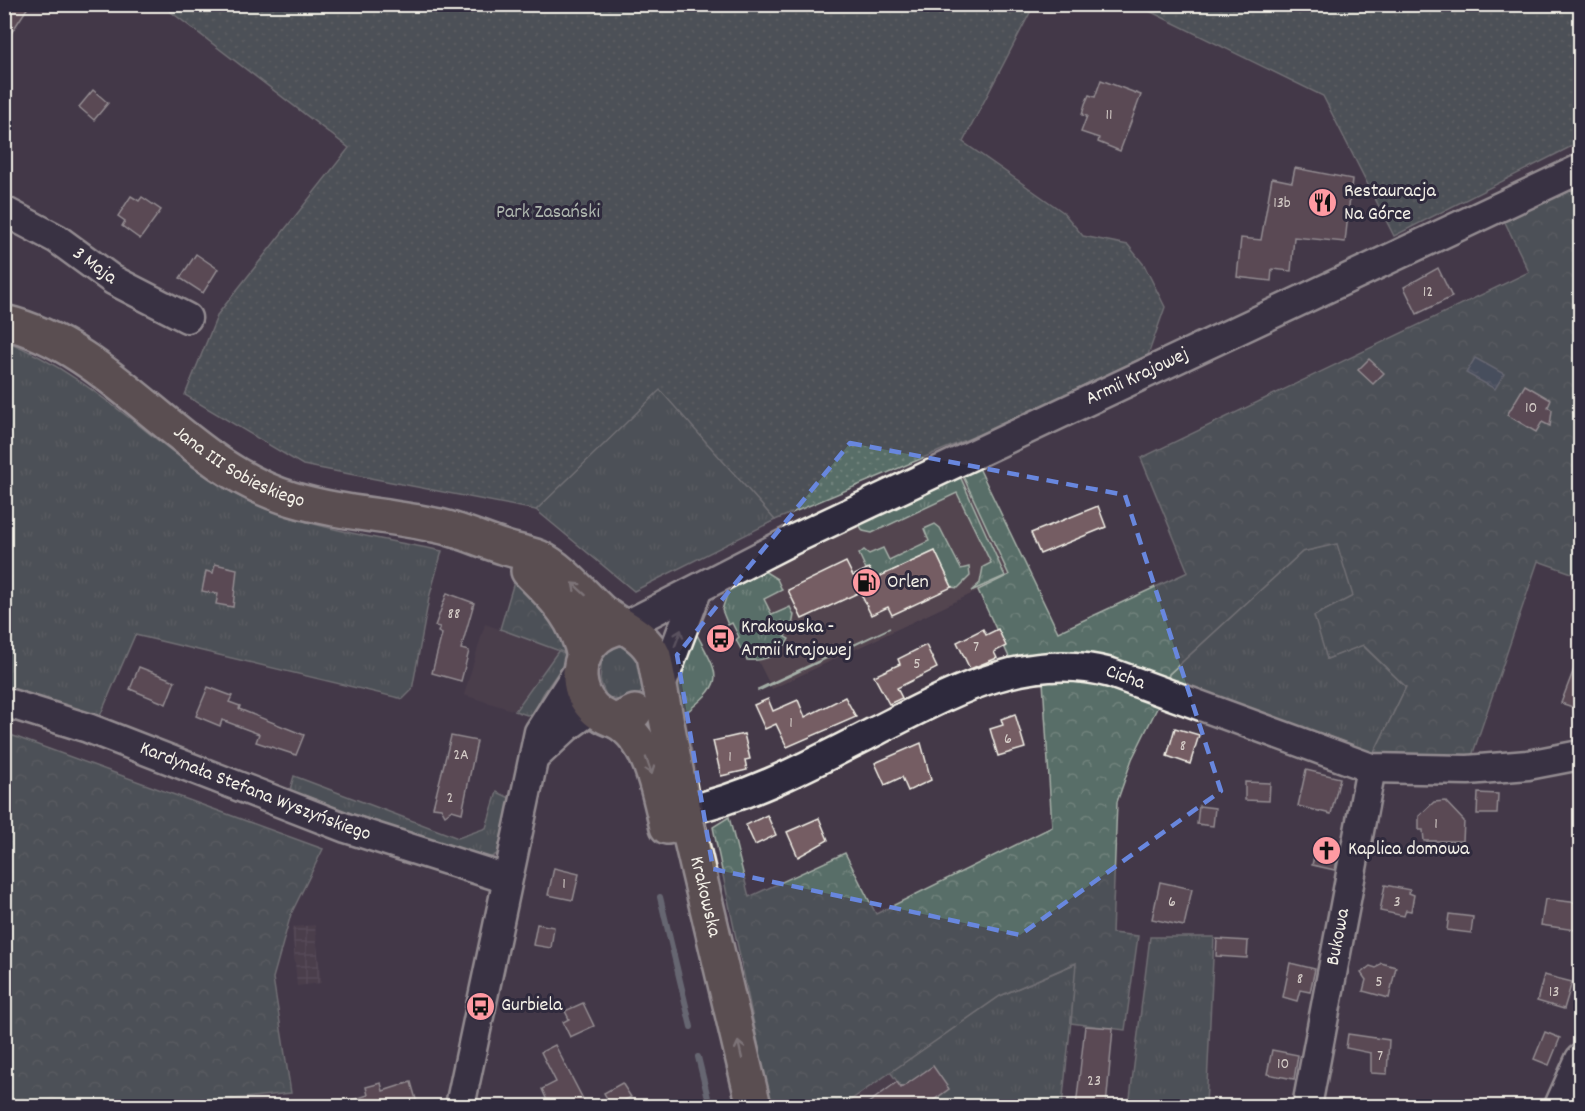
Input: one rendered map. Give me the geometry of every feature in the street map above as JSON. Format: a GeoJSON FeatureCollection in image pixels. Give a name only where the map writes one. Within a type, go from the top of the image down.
{"type":"FeatureCollection","features":[{"type":"Feature","properties":{"kind":"main road","name":"Jana III Sobieskiego"},"geometry":{"type":"LineString","coordinates":[[4,322],[49,339],[80,356],[203,452],[261,488],[291,499],[322,506],[438,525],[538,557],[553,567],[600,610],[623,627]]}},
{"type":"Feature","properties":{"kind":"main road","name":"Jana III Sobieskiego"},"geometry":{"type":"LineString","coordinates":[[503,547],[558,600],[572,620],[582,663]]}},
{"type":"Feature","properties":{"kind":"main road"},"geometry":{"type":"LineString","coordinates":[[623,627],[650,647],[661,686],[645,707],[604,715],[582,692],[582,663],[591,642],[601,633],[623,627]]}},
{"type":"Feature","properties":{"kind":"main road","name":"Krakowska"},"geometry":{"type":"LineString","coordinates":[[661,686],[684,810],[754,1107]]}},
{"type":"Feature","properties":{"kind":"main road","name":"Krakowska"},"geometry":{"type":"LineString","coordinates":[[604,715],[630,729],[638,739],[660,797],[731,1107]]}},
{"type":"Feature","properties":{"kind":"street","name":"Armii Krajowej"},"geometry":{"type":"LineString","coordinates":[[623,627],[697,591],[772,550],[1581,169]]}},
{"type":"Feature","properties":{"kind":"street","name":"3 Maja"},"geometry":{"type":"LineString","coordinates":[[4,211],[57,239],[113,280],[187,318]]}},
{"type":"Feature","properties":{"kind":"street"},"geometry":{"type":"LineString","coordinates":[[661,686],[697,591]]}},
{"type":"Feature","properties":{"kind":"street"},"geometry":{"type":"LineString","coordinates":[[460,1107],[539,732],[582,663]]}},
{"type":"Feature","properties":{"kind":"street","name":"Cicha"},"geometry":{"type":"LineString","coordinates":[[684,810],[744,795],[969,686],[1014,672],[1050,666],[1091,667],[1111,672],[1371,768],[1468,770],[1528,765],[1581,754]]}},
{"type":"Feature","properties":{"kind":"street","name":"Kardynała Stefana Wyszyńskiego"},"geometry":{"type":"LineString","coordinates":[[4,702],[88,728],[346,828],[507,879]]}},
{"type":"Feature","properties":{"kind":"street"},"geometry":{"type":"LineString","coordinates":[[534,758],[567,727],[604,715]]}},
{"type":"Feature","properties":{"kind":"street","name":"Bukowa"},"geometry":{"type":"LineString","coordinates":[[1307,1107],[1371,768]]}},
{"type":"Feature","properties":{"kind":"street"},"geometry":{"type":"LineString","coordinates":[[1559,1107],[1581,1059]]}},
{"type":"Feature","properties":{"kind":"highlighted area"},"geometry":{"type":"Polygon","coordinates":[[[850,443],[1125,495],[1221,791],[1020,935],[713,869],[677,655],[850,443]]]}},
{"type":"Feature","properties":{"kind":"shaded area","name":"Orlen"},"geometry":{"type":"Polygon","coordinates":[[[963,476],[1009,576],[772,689],[722,589],[963,476]]]}},
{"type":"Feature","properties":{"kind":"shaded area"},"geometry":{"type":"Polygon","coordinates":[[[485,624],[559,650],[515,711],[464,695],[485,624]]]}},
{"type":"Feature","properties":{"kind":"shaded area"},"geometry":{"type":"Polygon","coordinates":[[[315,925],[321,983],[297,986],[292,927],[315,925]]]}},
{"type":"Feature","properties":{"kind":"shaded area"},"geometry":{"type":"Polygon","coordinates":[[[890,1072],[916,1106],[842,1106],[890,1072]]]}},
{"type":"Feature","properties":{"kind":"green space","name":"Park Zasański"},"geometry":{"type":"Polygon","coordinates":[[[162,5],[1034,5],[963,142],[1063,212],[1083,236],[1128,245],[1144,265],[1165,307],[1148,355],[973,437],[775,520],[660,390],[536,510],[303,465],[185,395],[218,314],[349,148],[162,5]]]}},
{"type":"Feature","properties":{"kind":"green space"},"geometry":{"type":"Polygon","coordinates":[[[1137,5],[1580,5],[1580,142],[1394,236],[1323,96],[1137,5]]]}},
{"type":"Feature","properties":{"kind":"green space"},"geometry":{"type":"Polygon","coordinates":[[[1580,181],[1580,576],[1538,561],[1471,759],[1373,755],[1406,687],[1363,645],[1327,659],[1314,616],[1353,596],[1337,544],[1302,552],[1169,674],[1167,681],[1103,661],[1009,657],[978,590],[1009,575],[963,476],[979,468],[1058,632],[1188,572],[1141,458],[1529,272],[1504,220],[1580,181]]]}},
{"type":"Feature","properties":{"kind":"green space"},"geometry":{"type":"Polygon","coordinates":[[[4,340],[33,354],[88,387],[216,483],[240,497],[266,509],[325,527],[442,551],[429,598],[412,690],[403,699],[135,635],[99,718],[36,696],[5,689],[4,340]]]}},
{"type":"Feature","properties":{"kind":"green space"},"geometry":{"type":"Polygon","coordinates":[[[660,389],[775,520],[634,591],[536,510],[660,389]]]}},
{"type":"Feature","properties":{"kind":"green space"},"geometry":{"type":"Polygon","coordinates":[[[959,474],[1005,576],[971,591],[980,583],[983,567],[991,563],[957,493],[872,533],[863,531],[860,526],[862,521],[959,474]]]}},
{"type":"Feature","properties":{"kind":"green space"},"geometry":{"type":"Polygon","coordinates":[[[935,524],[940,528],[961,569],[969,567],[970,576],[958,588],[952,587],[935,551],[874,579],[869,568],[866,569],[859,554],[864,550],[869,554],[883,548],[889,560],[929,541],[924,529],[935,524]]]}},
{"type":"Feature","properties":{"kind":"green space"},"geometry":{"type":"Polygon","coordinates":[[[1338,543],[1354,596],[1327,659],[1362,645],[1406,687],[1373,755],[1167,681],[1169,674],[1302,552],[1338,543]]]}},
{"type":"Feature","properties":{"kind":"green space"},"geometry":{"type":"Polygon","coordinates":[[[764,571],[777,579],[782,590],[764,599],[772,615],[790,607],[794,615],[791,631],[787,631],[785,637],[789,639],[777,653],[760,660],[747,660],[736,640],[739,637],[732,623],[728,625],[722,610],[728,591],[764,571]]]}},
{"type":"Feature","properties":{"kind":"green space"},"geometry":{"type":"Polygon","coordinates":[[[514,582],[561,618],[568,654],[500,629],[514,582]]]}},
{"type":"Feature","properties":{"kind":"green space"},"geometry":{"type":"Polygon","coordinates":[[[890,628],[758,691],[758,689],[890,628]]]}},
{"type":"Feature","properties":{"kind":"green space"},"geometry":{"type":"Polygon","coordinates":[[[695,631],[710,659],[715,678],[707,694],[683,715],[679,705],[679,684],[695,631]]]}},
{"type":"Feature","properties":{"kind":"green space"},"geometry":{"type":"Polygon","coordinates":[[[619,643],[632,647],[641,667],[643,690],[635,697],[626,700],[606,695],[600,681],[602,652],[619,643]]]}},
{"type":"Feature","properties":{"kind":"green space"},"geometry":{"type":"Polygon","coordinates":[[[559,650],[568,654],[545,690],[536,713],[527,715],[515,711],[559,650]]]}},
{"type":"Feature","properties":{"kind":"green space"},"geometry":{"type":"Polygon","coordinates":[[[1066,676],[1160,702],[1132,759],[1117,802],[1112,933],[1138,936],[1125,1030],[1071,1023],[1076,963],[1000,996],[842,1106],[771,1106],[713,827],[729,817],[749,897],[845,853],[876,914],[1052,827],[1043,681],[1066,676]]]}},
{"type":"Feature","properties":{"kind":"green space"},"geometry":{"type":"Polygon","coordinates":[[[5,733],[323,849],[291,914],[273,978],[291,1093],[224,1100],[226,1106],[5,1106],[5,733]]]}},
{"type":"Feature","properties":{"kind":"green space"},"geometry":{"type":"Polygon","coordinates":[[[294,776],[458,838],[486,828],[497,792],[510,798],[497,854],[486,860],[473,860],[289,793],[294,776]]]}},
{"type":"Feature","properties":{"kind":"green space"},"geometry":{"type":"Polygon","coordinates":[[[1150,937],[1214,937],[1206,1106],[1129,1106],[1150,937]]]}},
{"type":"Feature","properties":{"kind":"green space"},"geometry":{"type":"Polygon","coordinates":[[[1077,963],[1062,1106],[916,1106],[890,1072],[1000,996],[1077,963]]]}},
{"type":"Feature","properties":{"kind":"water"},"geometry":{"type":"Polygon","coordinates":[[[1475,358],[1504,374],[1495,389],[1466,373],[1475,358]]]}},
{"type":"Feature","properties":{"kind":"building"},"geometry":{"type":"Polygon","coordinates":[[[4,4],[30,4],[4,44],[4,4]]]}},
{"type":"Feature","properties":{"kind":"building"},"geometry":{"type":"Polygon","coordinates":[[[1101,80],[1141,95],[1120,151],[1098,142],[1099,138],[1081,132],[1087,116],[1082,115],[1085,104],[1089,95],[1095,97],[1101,80]]]}},
{"type":"Feature","properties":{"kind":"building"},"geometry":{"type":"Polygon","coordinates":[[[93,90],[108,103],[94,120],[79,107],[93,90]]]}},
{"type":"Feature","properties":{"kind":"building"},"geometry":{"type":"Polygon","coordinates":[[[1295,168],[1352,179],[1345,242],[1294,237],[1291,271],[1272,269],[1271,281],[1237,277],[1241,238],[1261,240],[1272,178],[1292,182],[1295,168]]]}},
{"type":"Feature","properties":{"kind":"building"},"geometry":{"type":"Polygon","coordinates":[[[131,196],[139,201],[142,197],[161,210],[140,239],[122,226],[125,221],[118,216],[131,196]]]}},
{"type":"Feature","properties":{"kind":"building"},"geometry":{"type":"Polygon","coordinates":[[[196,254],[218,269],[203,293],[180,278],[196,254]]]}},
{"type":"Feature","properties":{"kind":"building"},"geometry":{"type":"Polygon","coordinates":[[[1438,268],[1452,297],[1417,314],[1404,287],[1438,268]]]}},
{"type":"Feature","properties":{"kind":"building"},"geometry":{"type":"Polygon","coordinates":[[[1369,359],[1384,373],[1373,384],[1358,370],[1369,359]]]}},
{"type":"Feature","properties":{"kind":"building"},"geometry":{"type":"Polygon","coordinates":[[[1525,385],[1551,400],[1548,407],[1552,410],[1550,426],[1542,422],[1536,432],[1507,415],[1525,385]]]}},
{"type":"Feature","properties":{"kind":"building"},"geometry":{"type":"Polygon","coordinates":[[[1098,506],[1106,527],[1040,554],[1031,533],[1098,506]]]}},
{"type":"Feature","properties":{"kind":"building"},"geometry":{"type":"Polygon","coordinates":[[[935,551],[952,587],[892,615],[888,607],[871,615],[860,592],[802,619],[788,590],[846,562],[853,576],[869,568],[874,579],[935,551]]]}},
{"type":"Feature","properties":{"kind":"building"},"geometry":{"type":"Polygon","coordinates":[[[215,564],[237,569],[233,607],[216,604],[218,594],[202,591],[206,571],[213,573],[215,564]]]}},
{"type":"Feature","properties":{"kind":"building"},"geometry":{"type":"Polygon","coordinates":[[[447,593],[474,603],[461,649],[469,651],[461,681],[432,673],[442,634],[438,632],[440,627],[435,626],[447,593]]]}},
{"type":"Feature","properties":{"kind":"building"},"geometry":{"type":"Polygon","coordinates":[[[983,629],[986,635],[998,629],[1006,646],[994,652],[997,658],[970,669],[957,642],[983,629]]]}},
{"type":"Feature","properties":{"kind":"building"},"geometry":{"type":"Polygon","coordinates":[[[926,645],[937,668],[897,688],[902,698],[889,704],[874,676],[900,664],[898,659],[926,645]]]}},
{"type":"Feature","properties":{"kind":"building"},"geometry":{"type":"Polygon","coordinates":[[[1579,656],[1581,657],[1581,710],[1561,703],[1579,656]]]}},
{"type":"Feature","properties":{"kind":"building"},"geometry":{"type":"Polygon","coordinates":[[[139,667],[175,681],[166,704],[130,689],[139,667]]]}},
{"type":"Feature","properties":{"kind":"building"},"geometry":{"type":"Polygon","coordinates":[[[208,687],[232,696],[229,702],[240,706],[239,709],[304,735],[296,755],[256,742],[259,734],[222,720],[220,726],[196,716],[208,687]]]}},
{"type":"Feature","properties":{"kind":"building"},"geometry":{"type":"Polygon","coordinates":[[[845,697],[856,717],[787,747],[776,724],[765,729],[754,705],[768,699],[773,711],[798,700],[805,717],[845,697]]]}},
{"type":"Feature","properties":{"kind":"building"},"geometry":{"type":"Polygon","coordinates":[[[1015,714],[1025,748],[998,756],[990,729],[1003,725],[1001,719],[1015,714]]]}},
{"type":"Feature","properties":{"kind":"building"},"geometry":{"type":"Polygon","coordinates":[[[1175,728],[1199,735],[1190,764],[1167,756],[1175,728]]]}},
{"type":"Feature","properties":{"kind":"building"},"geometry":{"type":"Polygon","coordinates":[[[744,734],[750,759],[745,760],[747,770],[721,776],[713,741],[744,734]]]}},
{"type":"Feature","properties":{"kind":"building"},"geometry":{"type":"Polygon","coordinates":[[[451,736],[477,741],[462,813],[452,810],[445,815],[441,808],[433,807],[451,736]]]}},
{"type":"Feature","properties":{"kind":"building"},"geometry":{"type":"Polygon","coordinates":[[[921,743],[931,780],[908,791],[902,777],[885,785],[875,763],[921,743]]]}},
{"type":"Feature","properties":{"kind":"building"},"geometry":{"type":"Polygon","coordinates":[[[1306,770],[1340,778],[1331,814],[1298,806],[1306,770]]]}},
{"type":"Feature","properties":{"kind":"building"},"geometry":{"type":"Polygon","coordinates":[[[1245,782],[1270,783],[1269,801],[1245,800],[1245,782]]]}},
{"type":"Feature","properties":{"kind":"building"},"geometry":{"type":"Polygon","coordinates":[[[1478,793],[1498,794],[1497,814],[1477,814],[1478,793]]]}},
{"type":"Feature","properties":{"kind":"building"},"geometry":{"type":"Polygon","coordinates":[[[1445,801],[1464,821],[1463,841],[1424,841],[1423,830],[1419,830],[1419,816],[1434,802],[1445,801]]]}},
{"type":"Feature","properties":{"kind":"building"},"geometry":{"type":"Polygon","coordinates":[[[1199,806],[1215,808],[1213,826],[1197,824],[1199,806]]]}},
{"type":"Feature","properties":{"kind":"building"},"geometry":{"type":"Polygon","coordinates":[[[767,815],[776,835],[755,845],[746,825],[767,815]]]}},
{"type":"Feature","properties":{"kind":"building"},"geometry":{"type":"Polygon","coordinates":[[[819,818],[828,840],[798,857],[787,832],[819,818]]]}},
{"type":"Feature","properties":{"kind":"building"},"geometry":{"type":"Polygon","coordinates":[[[1318,840],[1340,845],[1335,870],[1312,865],[1318,840]]]}},
{"type":"Feature","properties":{"kind":"building"},"geometry":{"type":"Polygon","coordinates":[[[554,868],[579,874],[573,900],[548,895],[554,868]]]}},
{"type":"Feature","properties":{"kind":"building"},"geometry":{"type":"Polygon","coordinates":[[[1160,882],[1192,889],[1184,926],[1152,919],[1160,882]]]}},
{"type":"Feature","properties":{"kind":"building"},"geometry":{"type":"Polygon","coordinates":[[[1385,885],[1410,890],[1409,893],[1414,895],[1411,911],[1406,910],[1404,916],[1380,911],[1385,885]]]}},
{"type":"Feature","properties":{"kind":"building"},"geometry":{"type":"Polygon","coordinates":[[[1545,899],[1579,903],[1575,930],[1541,925],[1545,899]]]}},
{"type":"Feature","properties":{"kind":"building"},"geometry":{"type":"Polygon","coordinates":[[[1449,914],[1473,917],[1471,933],[1447,930],[1449,914]]]}},
{"type":"Feature","properties":{"kind":"building"},"geometry":{"type":"Polygon","coordinates":[[[537,924],[554,927],[551,948],[533,945],[537,924]]]}},
{"type":"Feature","properties":{"kind":"building"},"geometry":{"type":"Polygon","coordinates":[[[1217,939],[1248,941],[1247,958],[1216,956],[1217,939]]]}},
{"type":"Feature","properties":{"kind":"building"},"geometry":{"type":"Polygon","coordinates":[[[1290,963],[1315,969],[1310,992],[1300,990],[1297,1001],[1283,997],[1290,963]]]}},
{"type":"Feature","properties":{"kind":"building"},"geometry":{"type":"Polygon","coordinates":[[[1381,963],[1396,967],[1389,998],[1363,991],[1366,980],[1361,973],[1370,966],[1376,968],[1381,963]]]}},
{"type":"Feature","properties":{"kind":"building"},"geometry":{"type":"Polygon","coordinates":[[[1544,975],[1572,982],[1564,1009],[1537,1001],[1544,975]]]}},
{"type":"Feature","properties":{"kind":"building"},"geometry":{"type":"Polygon","coordinates":[[[583,1003],[594,1026],[570,1037],[563,1022],[569,1019],[565,1011],[583,1003]]]}},
{"type":"Feature","properties":{"kind":"building"},"geometry":{"type":"Polygon","coordinates":[[[1085,1026],[1113,1028],[1106,1107],[1076,1107],[1085,1026]]]}},
{"type":"Feature","properties":{"kind":"building"},"geometry":{"type":"Polygon","coordinates":[[[1545,1032],[1560,1038],[1549,1065],[1534,1059],[1545,1032]]]}},
{"type":"Feature","properties":{"kind":"building"},"geometry":{"type":"Polygon","coordinates":[[[1348,1034],[1389,1040],[1387,1074],[1371,1073],[1371,1053],[1346,1048],[1348,1034]]]}},
{"type":"Feature","properties":{"kind":"building"},"geometry":{"type":"Polygon","coordinates":[[[555,1045],[584,1101],[571,1107],[559,1107],[557,1101],[549,1105],[542,1089],[556,1082],[541,1052],[555,1045]]]}},
{"type":"Feature","properties":{"kind":"building"},"geometry":{"type":"Polygon","coordinates":[[[1272,1050],[1298,1055],[1294,1079],[1267,1074],[1272,1050]]]}},
{"type":"Feature","properties":{"kind":"building"},"geometry":{"type":"Polygon","coordinates":[[[933,1066],[949,1089],[924,1107],[863,1107],[897,1082],[901,1088],[933,1066]]]}},
{"type":"Feature","properties":{"kind":"building"},"geometry":{"type":"Polygon","coordinates":[[[411,1082],[417,1103],[406,1107],[342,1107],[342,1103],[368,1095],[366,1087],[381,1083],[383,1091],[411,1082]]]}},
{"type":"Feature","properties":{"kind":"building"},"geometry":{"type":"Polygon","coordinates":[[[622,1083],[631,1097],[612,1107],[604,1093],[622,1083]]]}},
{"type":"Feature","properties":{"kind":"waterway"},"geometry":{"type":"LineString","coordinates":[[660,897],[691,1027]]}},
{"type":"Feature","properties":{"kind":"waterway"},"geometry":{"type":"LineString","coordinates":[[698,1057],[710,1106]]}},
{"type":"Feature","properties":{"kind":"place","name":"Restauracja Na Górce"},"geometry":{"type":"Point","coordinates":[1323,203]}},
{"type":"Feature","properties":{"kind":"place","name":"Orlen"},"geometry":{"type":"Point","coordinates":[866,583]}},
{"type":"Feature","properties":{"kind":"place","name":"Krakowska - Armii Krajowej"},"geometry":{"type":"Point","coordinates":[720,639]}},
{"type":"Feature","properties":{"kind":"place","name":"Kaplica domowa"},"geometry":{"type":"Point","coordinates":[1327,850]}},
{"type":"Feature","properties":{"kind":"place","name":"Gurbiela"},"geometry":{"type":"Point","coordinates":[480,1006]}}]}
